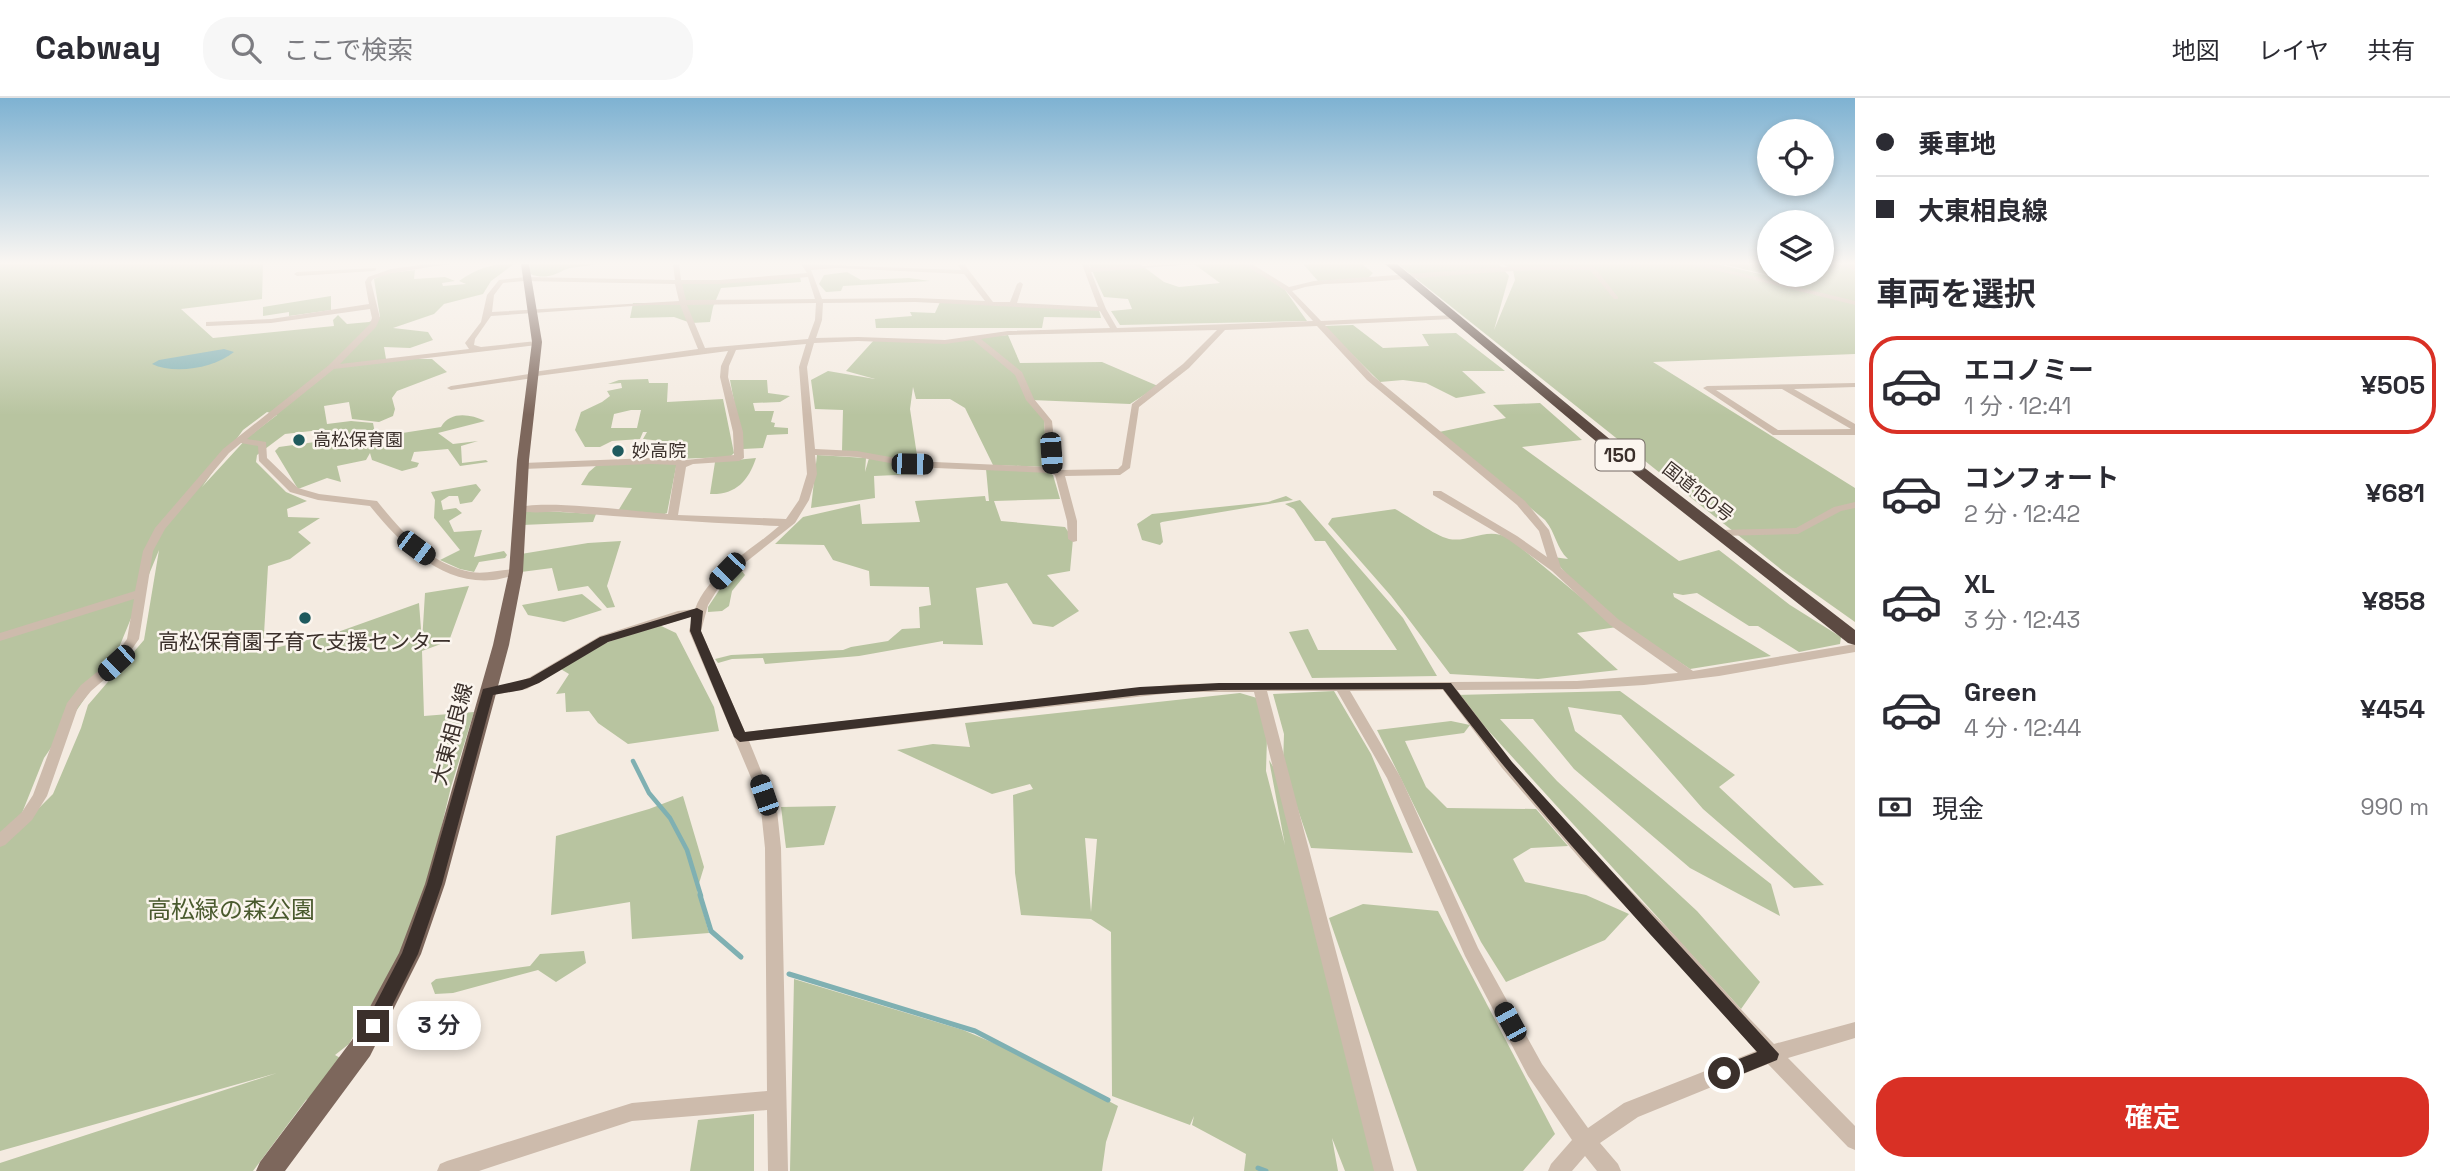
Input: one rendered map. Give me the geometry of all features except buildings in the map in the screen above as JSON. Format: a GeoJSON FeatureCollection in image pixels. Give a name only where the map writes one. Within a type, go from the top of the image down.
{"type":"FeatureCollection","features":[{"type":"Feature","properties":{"kind":"highway","name":"国道150号"},"geometry":{"type":"LineString","coordinates":[[1449,314],[1855,639]]}},
{"type":"Feature","properties":{"kind":"main road","name":"大東相良線"},"geometry":{"type":"LineString","coordinates":[[269,1171],[361,1048],[410,954],[435,884],[511,603],[537,343],[532,314]]}},
{"type":"Feature","properties":{"kind":"street"},"geometry":{"type":"LineString","coordinates":[[209,324],[239,325],[319,314]]}},
{"type":"Feature","properties":{"kind":"street"},"geometry":{"type":"LineString","coordinates":[[0,841],[27,816],[40,796],[78,696],[126,651],[133,639],[153,539],[217,460],[237,440],[332,367],[376,321],[375,314]]}},
{"type":"Feature","properties":{"kind":"street"},"geometry":{"type":"LineString","coordinates":[[484,350],[469,343],[473,332],[486,320],[487,314]]}},
{"type":"Feature","properties":{"kind":"street"},"geometry":{"type":"LineString","coordinates":[[688,314],[692,333],[703,351]]}},
{"type":"Feature","properties":{"kind":"street"},"geometry":{"type":"LineString","coordinates":[[778,1171],[773,848],[769,810],[695,631],[697,611],[708,591],[727,571],[790,523],[810,485],[803,367],[821,314]]}},
{"type":"Feature","properties":{"kind":"street"},"geometry":{"type":"LineString","coordinates":[[1105,314],[1114,330]]}},
{"type":"Feature","properties":{"kind":"street"},"geometry":{"type":"LineString","coordinates":[[1309,314],[1370,378],[1521,503],[1544,530],[1556,569]]}},
{"type":"Feature","properties":{"kind":"street"},"geometry":{"type":"LineString","coordinates":[[450,388],[703,351],[810,341],[858,339],[922,343],[976,339],[1008,333],[1223,328],[1452,317]]}},
{"type":"Feature","properties":{"kind":"street"},"geometry":{"type":"LineString","coordinates":[[810,452],[857,454],[912,464],[1056,472],[1111,473],[1125,470],[1135,406],[1186,366],[1223,328]]}},
{"type":"Feature","properties":{"kind":"street"},"geometry":{"type":"LineString","coordinates":[[976,339],[1019,374],[1030,400],[1048,422],[1056,472],[1072,521],[1073,539]]}},
{"type":"Feature","properties":{"kind":"street"},"geometry":{"type":"LineString","coordinates":[[332,367],[537,343]]}},
{"type":"Feature","properties":{"kind":"street"},"geometry":{"type":"LineString","coordinates":[[523,466],[651,461],[686,463],[739,458],[738,432],[724,377],[725,366],[733,348]]}},
{"type":"Feature","properties":{"kind":"street"},"geometry":{"type":"LineString","coordinates":[[1855,385],[1707,388],[1776,433],[1855,430]]}},
{"type":"Feature","properties":{"kind":"street"},"geometry":{"type":"LineString","coordinates":[[1783,386],[1855,430]]}},
{"type":"Feature","properties":{"kind":"street"},"geometry":{"type":"LineString","coordinates":[[237,440],[263,444],[262,459],[294,490],[318,497],[373,503],[405,539],[435,563],[460,572],[489,577],[516,572]]}},
{"type":"Feature","properties":{"kind":"street"},"geometry":{"type":"LineString","coordinates":[[673,517],[681,465],[686,463]]}},
{"type":"Feature","properties":{"kind":"street"},"geometry":{"type":"LineString","coordinates":[[1437,493],[1485,519],[1556,569],[1614,622],[1691,676]]}},
{"type":"Feature","properties":{"kind":"street"},"geometry":{"type":"LineString","coordinates":[[1720,533],[1798,531],[1838,509],[1855,505]]}},
{"type":"Feature","properties":{"kind":"street"},"geometry":{"type":"LineString","coordinates":[[520,509],[547,508],[790,523]]}},
{"type":"Feature","properties":{"kind":"street"},"geometry":{"type":"LineString","coordinates":[[0,637],[141,593]]}},
{"type":"Feature","properties":{"kind":"street"},"geometry":{"type":"LineString","coordinates":[[487,692],[522,686],[604,639],[697,611]]}},
{"type":"Feature","properties":{"kind":"street"},"geometry":{"type":"LineString","coordinates":[[740,737],[1140,691],[1259,686],[1577,685],[1691,676],[1855,648]]}},
{"type":"Feature","properties":{"kind":"street"},"geometry":{"type":"LineString","coordinates":[[1447,685],[1507,765],[1552,817],[1771,1054],[1855,1140]]}},
{"type":"Feature","properties":{"kind":"street"},"geometry":{"type":"LineString","coordinates":[[1259,686],[1384,1171]]}},
{"type":"Feature","properties":{"kind":"street"},"geometry":{"type":"LineString","coordinates":[[1341,686],[1394,778],[1471,951],[1535,1070],[1585,1141],[1611,1171]]}},
{"type":"Feature","properties":{"kind":"street"},"geometry":{"type":"LineString","coordinates":[[1558,1171],[1585,1141],[1630,1110],[1771,1054],[1855,1030]]}},
{"type":"Feature","properties":{"kind":"street"},"geometry":{"type":"LineString","coordinates":[[447,1171],[632,1112],[776,1100]]}},
{"type":"Feature","properties":{"kind":"green space","name":"高松緑の森公園"},"geometry":{"type":"Polygon","coordinates":[[[0,314],[187,314],[213,338],[334,326],[333,320],[338,315],[347,324],[369,322],[380,317],[380,314],[434,314],[393,328],[428,332],[433,340],[410,348],[384,347],[386,359],[432,359],[447,372],[397,391],[392,398],[395,409],[393,416],[379,422],[352,419],[349,402],[324,406],[327,424],[351,421],[373,423],[376,438],[373,445],[383,436],[441,427],[455,416],[485,421],[438,433],[453,444],[478,441],[461,446],[462,463],[488,462],[460,466],[448,449],[414,452],[411,461],[419,463],[417,467],[402,471],[372,460],[370,453],[366,460],[337,466],[341,482],[327,478],[298,489],[275,451],[279,447],[315,442],[320,430],[285,434],[257,455],[256,462],[286,492],[307,501],[287,509],[288,517],[320,518],[298,532],[311,543],[290,559],[268,566],[263,651],[335,633],[419,603],[422,642],[425,593],[469,586],[449,641],[422,651],[424,716],[474,712],[451,787],[429,879],[404,947],[349,1044],[335,1055],[342,1059],[323,1092],[306,1100],[253,1171],[0,1171],[0,1163],[277,1073],[0,1151],[0,314]],[[267,412],[243,430],[202,487],[248,437],[277,415],[267,412]],[[159,550],[118,650],[44,758],[14,833],[53,794],[88,705],[144,640],[159,550]]]}},
{"type":"Feature","properties":{"kind":"green space"},"geometry":{"type":"Polygon","coordinates":[[[631,314],[712,314],[710,322],[691,323],[674,317],[630,318],[631,314]]]}},
{"type":"Feature","properties":{"kind":"green space"},"geometry":{"type":"Polygon","coordinates":[[[911,314],[1100,314],[1101,318],[1044,317],[1042,328],[876,328],[875,319],[912,316],[911,314]]]}},
{"type":"Feature","properties":{"kind":"green space"},"geometry":{"type":"Polygon","coordinates":[[[1113,314],[1302,314],[1307,321],[1120,325],[1113,314]]]}},
{"type":"Feature","properties":{"kind":"green space"},"geometry":{"type":"Polygon","coordinates":[[[1461,314],[1498,314],[1494,330],[1501,314],[1855,314],[1855,354],[1653,362],[1855,488],[1855,622],[1783,571],[1461,314]]]}},
{"type":"Feature","properties":{"kind":"green space"},"geometry":{"type":"Polygon","coordinates":[[[1353,325],[1383,348],[1429,346],[1422,334],[1456,333],[1505,371],[1462,371],[1486,393],[1456,398],[1426,383],[1403,380],[1380,382],[1323,326],[1353,325]]]}},
{"type":"Feature","properties":{"kind":"green space"},"geometry":{"type":"Polygon","coordinates":[[[1008,335],[1020,363],[1102,362],[1158,386],[1130,404],[1031,400],[1044,418],[1047,467],[993,465],[965,408],[950,399],[916,399],[913,387],[910,409],[918,462],[842,451],[843,410],[815,409],[811,380],[828,371],[875,379],[846,371],[875,339],[930,342],[1008,335]]]}},
{"type":"Feature","properties":{"kind":"green space"},"geometry":{"type":"Polygon","coordinates":[[[648,379],[649,383],[668,383],[667,402],[723,399],[734,453],[730,457],[675,459],[681,443],[643,439],[647,432],[643,432],[640,439],[612,441],[600,447],[585,447],[575,430],[581,412],[610,396],[607,391],[622,388],[621,383],[608,384],[619,380],[648,379]],[[641,410],[614,414],[611,428],[637,428],[641,410]]]}},
{"type":"Feature","properties":{"kind":"green space"},"geometry":{"type":"Polygon","coordinates":[[[730,380],[767,380],[768,393],[790,396],[780,402],[753,403],[755,411],[774,411],[771,422],[775,423],[774,427],[788,428],[788,434],[767,435],[763,448],[743,449],[730,380]]]}},
{"type":"Feature","properties":{"kind":"green space"},"geometry":{"type":"Polygon","coordinates":[[[1540,403],[1582,440],[1522,447],[1679,561],[1719,550],[1790,605],[1841,637],[1840,644],[1799,652],[1758,626],[1749,626],[1697,593],[1673,593],[1674,597],[1771,656],[1690,669],[1598,605],[1553,557],[1568,559],[1545,520],[1439,432],[1506,418],[1493,405],[1540,403]]]}},
{"type":"Feature","properties":{"kind":"green space"},"geometry":{"type":"Polygon","coordinates":[[[817,455],[866,458],[865,472],[869,458],[921,466],[919,474],[874,476],[875,498],[811,508],[817,455]]]}},
{"type":"Feature","properties":{"kind":"green space"},"geometry":{"type":"Polygon","coordinates":[[[756,458],[749,474],[739,485],[727,492],[710,494],[715,462],[756,458]]]}},
{"type":"Feature","properties":{"kind":"green space"},"geometry":{"type":"Polygon","coordinates":[[[677,462],[667,513],[662,515],[618,511],[632,488],[581,485],[597,465],[677,462]]]}},
{"type":"Feature","properties":{"kind":"green space"},"geometry":{"type":"Polygon","coordinates":[[[986,469],[1048,472],[1053,475],[1060,499],[994,501],[1001,521],[1065,527],[1073,539],[1070,571],[1047,575],[1079,611],[1053,627],[1033,624],[1007,583],[976,588],[983,645],[943,644],[943,641],[859,656],[765,664],[763,658],[732,659],[718,663],[715,659],[731,655],[843,650],[888,641],[902,629],[920,628],[919,607],[931,605],[929,587],[870,586],[869,571],[833,560],[824,545],[775,544],[803,517],[860,504],[862,524],[920,522],[915,501],[985,496],[986,501],[989,501],[986,469]]]}},
{"type":"Feature","properties":{"kind":"green space"},"geometry":{"type":"Polygon","coordinates":[[[476,484],[481,490],[472,502],[460,504],[458,496],[449,496],[441,501],[443,510],[456,508],[462,513],[449,521],[454,532],[482,530],[474,557],[504,551],[507,555],[505,558],[479,562],[474,572],[440,560],[460,550],[434,518],[435,500],[431,492],[476,484]]]}},
{"type":"Feature","properties":{"kind":"green space"},"geometry":{"type":"Polygon","coordinates":[[[1286,496],[1293,500],[1162,522],[1163,542],[1160,545],[1142,540],[1137,524],[1152,514],[1268,502],[1286,496]]]}},
{"type":"Feature","properties":{"kind":"green space"},"geometry":{"type":"Polygon","coordinates":[[[1300,500],[1403,618],[1437,676],[1312,678],[1289,632],[1308,629],[1318,650],[1397,650],[1325,541],[1315,541],[1294,509],[1285,504],[1300,500]]]}},
{"type":"Feature","properties":{"kind":"green space"},"geometry":{"type":"Polygon","coordinates":[[[1395,509],[1449,539],[1485,534],[1509,538],[1617,627],[1577,633],[1618,670],[1538,679],[1450,674],[1391,596],[1328,524],[1332,518],[1395,509]]]}},
{"type":"Feature","properties":{"kind":"green space"},"geometry":{"type":"Polygon","coordinates":[[[524,510],[596,514],[593,522],[522,525],[524,510]]]}},
{"type":"Feature","properties":{"kind":"green space"},"geometry":{"type":"Polygon","coordinates":[[[621,541],[607,586],[615,607],[607,608],[588,586],[558,591],[552,568],[521,572],[521,554],[588,543],[621,541]]]}},
{"type":"Feature","properties":{"kind":"green space"},"geometry":{"type":"Polygon","coordinates":[[[741,570],[745,575],[732,591],[729,606],[722,611],[708,612],[708,607],[726,580],[741,570]]]}},
{"type":"Feature","properties":{"kind":"green space"},"geometry":{"type":"Polygon","coordinates":[[[582,594],[602,610],[564,622],[528,615],[522,605],[582,594]]]}},
{"type":"Feature","properties":{"kind":"green space"},"geometry":{"type":"Polygon","coordinates":[[[657,624],[676,633],[714,707],[719,731],[628,744],[598,723],[589,711],[566,712],[565,693],[556,694],[569,674],[559,668],[603,644],[657,624]]]}},
{"type":"Feature","properties":{"kind":"green space"},"geometry":{"type":"Polygon","coordinates":[[[1334,691],[1371,754],[1413,853],[1311,848],[1283,766],[1284,734],[1273,694],[1334,691]]]}},
{"type":"Feature","properties":{"kind":"green space"},"geometry":{"type":"Polygon","coordinates":[[[1620,691],[1735,775],[1719,787],[1824,885],[1794,888],[1703,809],[1621,715],[1568,707],[1575,731],[1771,884],[1780,916],[1690,868],[1574,769],[1533,719],[1500,719],[1557,781],[1697,911],[1760,982],[1741,1009],[1456,695],[1620,691]]]}},
{"type":"Feature","properties":{"kind":"green space"},"geometry":{"type":"Polygon","coordinates":[[[1240,693],[1257,698],[1267,738],[1266,771],[1285,845],[1269,760],[1284,784],[1377,1171],[1345,1171],[1332,1138],[1338,1171],[1244,1171],[1246,1154],[1192,1125],[1194,1116],[1190,1125],[1112,1096],[1111,932],[1091,919],[1021,915],[1015,873],[1013,795],[1033,789],[1030,784],[992,794],[897,750],[933,744],[970,747],[965,723],[1240,693]],[[1085,838],[1091,912],[1097,839],[1085,838]]]}},
{"type":"Feature","properties":{"kind":"green space"},"geometry":{"type":"Polygon","coordinates":[[[1451,721],[1470,725],[1464,733],[1405,741],[1426,787],[1447,808],[1536,809],[1568,846],[1531,848],[1513,859],[1525,882],[1586,895],[1629,914],[1605,940],[1506,982],[1481,942],[1377,730],[1451,721]]]}},
{"type":"Feature","properties":{"kind":"green space"},"geometry":{"type":"Polygon","coordinates":[[[683,796],[704,867],[697,890],[709,933],[632,939],[630,902],[551,915],[556,836],[649,809],[683,796]]]}},
{"type":"Feature","properties":{"kind":"green space"},"geometry":{"type":"Polygon","coordinates":[[[836,806],[824,845],[786,848],[781,807],[836,806]]]}},
{"type":"Feature","properties":{"kind":"green space"},"geometry":{"type":"Polygon","coordinates":[[[1363,904],[1438,911],[1555,1134],[1523,1171],[1417,1171],[1329,918],[1363,904]]]}},
{"type":"Feature","properties":{"kind":"green space"},"geometry":{"type":"Polygon","coordinates":[[[584,951],[586,963],[556,982],[538,970],[453,993],[435,994],[431,983],[436,979],[530,966],[540,954],[584,951]]]}},
{"type":"Feature","properties":{"kind":"green space"},"geometry":{"type":"Polygon","coordinates":[[[794,979],[963,1030],[1015,1052],[1118,1106],[1106,1142],[1102,1171],[790,1171],[794,979]]]}},
{"type":"Feature","properties":{"kind":"green space"},"geometry":{"type":"Polygon","coordinates":[[[754,1114],[754,1171],[690,1171],[698,1120],[754,1114]]]}},
{"type":"Feature","properties":{"kind":"water"},"geometry":{"type":"Polygon","coordinates":[[[224,349],[234,352],[205,366],[172,369],[152,364],[159,360],[224,349]]]}},
{"type":"Feature","properties":{"kind":"waterway"},"geometry":{"type":"LineString","coordinates":[[633,761],[649,793],[670,818],[687,850],[701,896]]}},
{"type":"Feature","properties":{"kind":"waterway"},"geometry":{"type":"LineString","coordinates":[[700,895],[711,931],[741,957]]}},
{"type":"Feature","properties":{"kind":"waterway"},"geometry":{"type":"LineString","coordinates":[[789,974],[975,1031],[1108,1100]]}},
{"type":"Feature","properties":{"kind":"waterway"},"geometry":{"type":"LineString","coordinates":[[1258,1168],[1266,1171]]}},
{"type":"Feature","properties":{"kind":"place","name":"高松保育園"},"geometry":{"type":"Point","coordinates":[299,440]}},
{"type":"Feature","properties":{"kind":"place","name":"妙高院"},"geometry":{"type":"Point","coordinates":[618,451]}},
{"type":"Feature","properties":{"kind":"place","name":"高松保育園子育て支援センター"},"geometry":{"type":"Point","coordinates":[305,618]}},
{"type":"Feature","properties":{"kind":"route"},"geometry":{"type":"LineString","coordinates":[[373,1026],[410,954],[435,884],[487,692],[522,686],[604,639],[697,611],[695,631],[740,737],[1140,691],[1219,686],[1447,685],[1507,765],[1588,857],[1640,909],[1771,1054],[1724,1073]]}}]}
